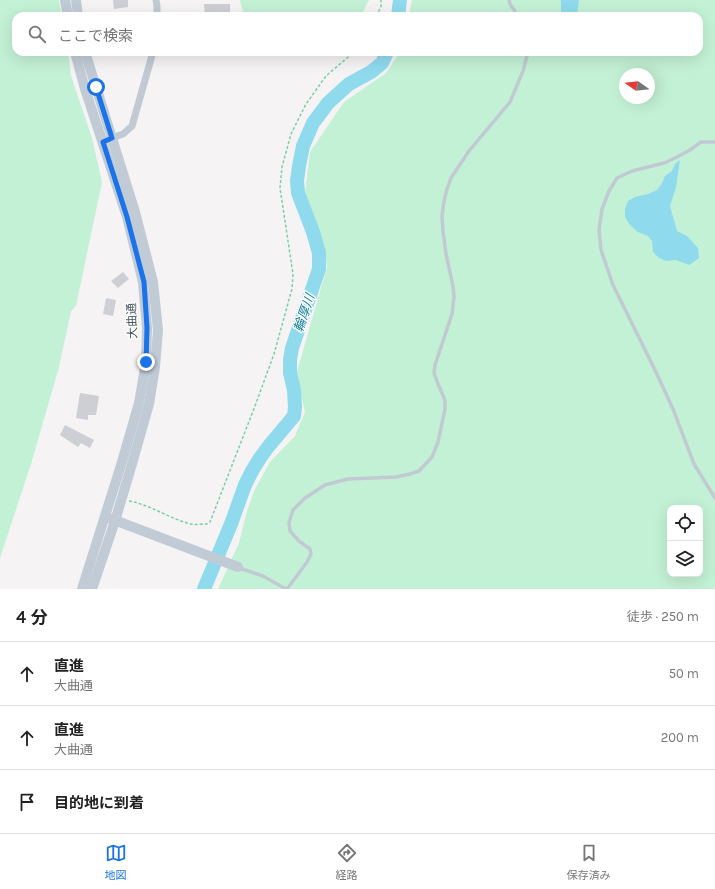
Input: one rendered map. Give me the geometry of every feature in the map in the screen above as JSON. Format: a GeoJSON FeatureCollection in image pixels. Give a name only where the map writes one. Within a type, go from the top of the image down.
{"type":"FeatureCollection","features":[{"type":"Feature","properties":{"kind":"main road"},"geometry":{"type":"LineString","coordinates":[[65,0],[67,12]]}},
{"type":"Feature","properties":{"kind":"main road"},"geometry":{"type":"LineString","coordinates":[[76,0],[78,12]]}},
{"type":"Feature","properties":{"kind":"main road","name":"大曲通"},"geometry":{"type":"LineString","coordinates":[[76,56],[86,89],[135,212],[153,282],[158,330],[155,367],[149,404],[122,499],[92,589]]}},
{"type":"Feature","properties":{"kind":"main road","name":"大曲通"},"geometry":{"type":"LineString","coordinates":[[82,589],[139,403],[146,362],[147,328],[144,282],[86,56]]}},
{"type":"Feature","properties":{"kind":"main road"},"geometry":{"type":"LineString","coordinates":[[105,517],[238,567]]}},
{"type":"Feature","properties":{"kind":"street"},"geometry":{"type":"LineString","coordinates":[[156,0],[157,12]]}},
{"type":"Feature","properties":{"kind":"street"},"geometry":{"type":"LineString","coordinates":[[107,140],[123,134],[132,126],[152,56]]}},
{"type":"Feature","properties":{"kind":"lane"},"geometry":{"type":"LineString","coordinates":[[509,0],[515,12]]}},
{"type":"Feature","properties":{"kind":"lane"},"geometry":{"type":"LineString","coordinates":[[238,567],[263,576],[286,589],[307,562],[311,554],[310,549],[299,541],[290,531],[289,522],[293,510],[305,498],[325,485],[348,479],[396,477],[410,474],[419,471],[432,457],[438,442],[445,409],[442,393],[434,373],[452,314],[454,297],[443,231],[442,216],[444,201],[451,178],[469,151],[510,102],[523,71],[527,56]]}},
{"type":"Feature","properties":{"kind":"lane"},"geometry":{"type":"LineString","coordinates":[[715,142],[702,142],[664,163],[632,171],[617,178],[609,191],[602,209],[599,230],[601,250],[613,285],[656,370],[694,464],[715,498]]}},
{"type":"Feature","properties":{"kind":"path"},"geometry":{"type":"LineString","coordinates":[[378,12],[381,0]]}},
{"type":"Feature","properties":{"kind":"path"},"geometry":{"type":"LineString","coordinates":[[122,499],[138,503],[173,518],[192,524],[207,524],[210,522],[271,361],[292,289],[293,274],[280,188],[282,167],[292,134],[306,104],[326,76],[349,56]]}},
{"type":"Feature","properties":{"kind":"green space"},"geometry":{"type":"Polygon","coordinates":[[[0,0],[59,0],[61,12],[12,12],[12,56],[68,56],[71,76],[92,138],[102,182],[76,306],[71,311],[59,367],[31,464],[0,558],[0,0]]]}},
{"type":"Feature","properties":{"kind":"green space"},"geometry":{"type":"Polygon","coordinates":[[[240,0],[369,0],[363,12],[243,12],[240,0]]]}},
{"type":"Feature","properties":{"kind":"green space"},"geometry":{"type":"Polygon","coordinates":[[[412,0],[715,0],[715,589],[218,589],[239,543],[254,491],[270,462],[295,436],[305,412],[296,375],[327,267],[324,246],[315,222],[304,200],[310,152],[344,102],[386,73],[397,56],[703,56],[703,12],[410,12],[412,0]]]}},
{"type":"Feature","properties":{"kind":"water"},"geometry":{"type":"Polygon","coordinates":[[[560,0],[579,0],[578,12],[561,12],[560,0]]]}},
{"type":"Feature","properties":{"kind":"water"},"geometry":{"type":"Polygon","coordinates":[[[680,160],[676,187],[670,206],[677,231],[687,236],[698,248],[699,258],[689,265],[676,260],[666,261],[659,258],[653,252],[652,241],[648,236],[638,232],[630,225],[625,217],[625,209],[628,201],[635,197],[657,190],[665,176],[672,171],[675,164],[680,160]]]}},
{"type":"Feature","properties":{"kind":"building"},"geometry":{"type":"Polygon","coordinates":[[[113,0],[128,0],[128,7],[114,9],[113,0]]]}},
{"type":"Feature","properties":{"kind":"building"},"geometry":{"type":"Polygon","coordinates":[[[204,4],[230,4],[230,12],[205,12],[204,4]]]}},
{"type":"Feature","properties":{"kind":"building"},"geometry":{"type":"Polygon","coordinates":[[[123,272],[129,279],[118,288],[111,281],[123,272]]]}},
{"type":"Feature","properties":{"kind":"building"},"geometry":{"type":"Polygon","coordinates":[[[106,298],[116,300],[113,316],[103,314],[106,298]]]}},
{"type":"Feature","properties":{"kind":"building"},"geometry":{"type":"Polygon","coordinates":[[[80,393],[99,396],[96,415],[88,415],[88,420],[76,418],[80,393]]]}},
{"type":"Feature","properties":{"kind":"building"},"geometry":{"type":"Polygon","coordinates":[[[65,425],[94,440],[90,448],[81,443],[78,447],[60,435],[65,425]]]}},
{"type":"Feature","properties":{"kind":"waterway","name":"輪厚川"},"geometry":{"type":"LineString","coordinates":[[398,12],[400,0]]}},
{"type":"Feature","properties":{"kind":"waterway","name":"輪厚川"},"geometry":{"type":"LineString","coordinates":[[204,589],[231,524],[245,485],[252,471],[268,447],[294,416],[294,390],[290,373],[292,348],[319,269],[319,253],[313,232],[298,193],[297,181],[303,146],[313,123],[328,103],[349,84],[371,72],[382,63],[385,56]]}},
{"type":"Feature","properties":{"kind":"route"},"geometry":{"type":"LineString","coordinates":[[96,87],[112,138],[103,142],[127,217],[144,282],[147,328],[146,362]]}}]}
